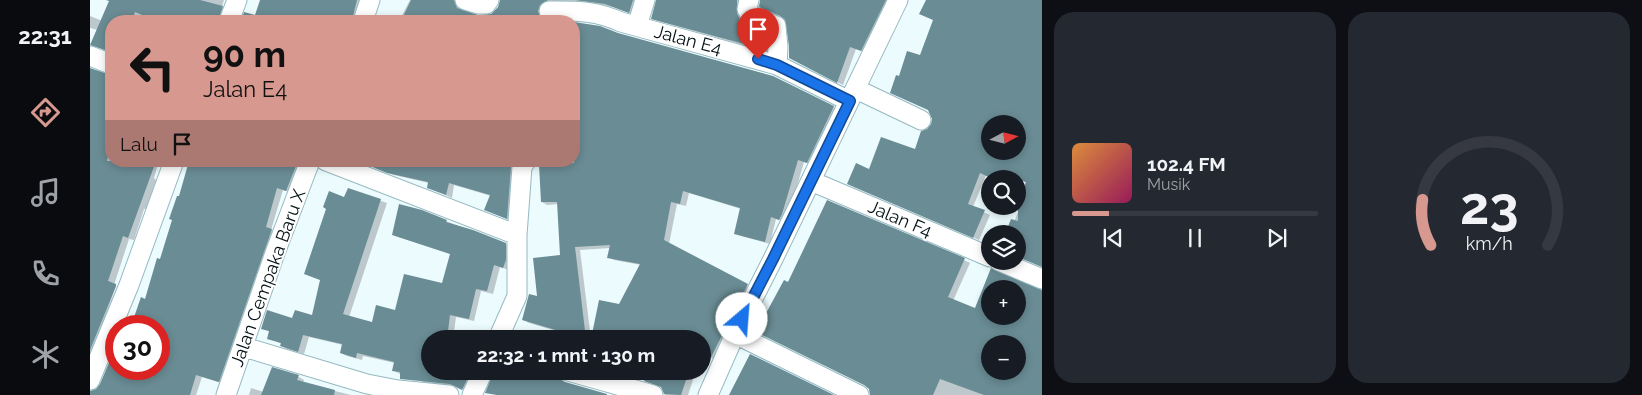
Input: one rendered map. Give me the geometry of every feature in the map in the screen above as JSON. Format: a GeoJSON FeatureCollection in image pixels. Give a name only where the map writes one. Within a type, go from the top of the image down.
{"type":"FeatureCollection","features":[{"type":"Feature","properties":{"kind":"street"},"geometry":{"type":"LineString","coordinates":[[231,15],[237,0]]}},
{"type":"Feature","properties":{"kind":"street"},"geometry":{"type":"LineString","coordinates":[[364,15],[370,0]]}},
{"type":"Feature","properties":{"kind":"street"},"geometry":{"type":"LineString","coordinates":[[637,26],[645,0]]}},
{"type":"Feature","properties":{"kind":"street"},"geometry":{"type":"LineString","coordinates":[[749,0],[747,9],[750,15],[776,26],[777,65]]}},
{"type":"Feature","properties":{"kind":"street"},"geometry":{"type":"LineString","coordinates":[[708,395],[735,334],[898,0]]}},
{"type":"Feature","properties":{"kind":"street","name":"Jalan E4"},"geometry":{"type":"LineString","coordinates":[[548,11],[588,11],[605,15],[621,22],[777,65],[921,120]]}},
{"type":"Feature","properties":{"kind":"street"},"geometry":{"type":"LineString","coordinates":[[90,56],[105,62]]}},
{"type":"Feature","properties":{"kind":"street"},"geometry":{"type":"LineString","coordinates":[[90,380],[129,285],[172,167]]}},
{"type":"Feature","properties":{"kind":"street","name":"Jalan Cempaka Baru X"},"geometry":{"type":"LineString","coordinates":[[226,395],[275,253],[308,167]]}},
{"type":"Feature","properties":{"kind":"street"},"geometry":{"type":"LineString","coordinates":[[341,167],[517,236]]}},
{"type":"Feature","properties":{"kind":"street"},"geometry":{"type":"LineString","coordinates":[[502,330],[517,296],[517,236],[522,167]]}},
{"type":"Feature","properties":{"kind":"street","name":"Jalan F4"},"geometry":{"type":"LineString","coordinates":[[811,181],[981,253]]}},
{"type":"Feature","properties":{"kind":"street"},"geometry":{"type":"LineString","coordinates":[[1020,270],[1042,279]]}},
{"type":"Feature","properties":{"kind":"street"},"geometry":{"type":"LineString","coordinates":[[735,334],[859,395]]}},
{"type":"Feature","properties":{"kind":"street"},"geometry":{"type":"LineString","coordinates":[[244,347],[397,392],[450,395]]}},
{"type":"Feature","properties":{"kind":"street"},"geometry":{"type":"LineString","coordinates":[[472,395],[479,380]]}},
{"type":"Feature","properties":{"kind":"street"},"geometry":{"type":"LineString","coordinates":[[600,380],[653,395]]}},
{"type":"Feature","properties":{"kind":"building"},"geometry":{"type":"Polygon","coordinates":[[[106,0],[200,0],[223,6],[220,15],[142,15],[135,12],[134,15],[105,15],[105,50],[90,45],[109,1],[106,0]]]}},
{"type":"Feature","properties":{"kind":"building"},"geometry":{"type":"Polygon","coordinates":[[[260,0],[357,0],[353,15],[255,15],[260,0]]]}},
{"type":"Feature","properties":{"kind":"building"},"geometry":{"type":"Polygon","coordinates":[[[411,0],[454,0],[457,8],[478,15],[404,15],[411,0]]]}},
{"type":"Feature","properties":{"kind":"building"},"geometry":{"type":"Polygon","coordinates":[[[500,0],[548,0],[540,5],[538,11],[539,15],[478,15],[491,14],[498,7],[500,0]]]}},
{"type":"Feature","properties":{"kind":"building"},"geometry":{"type":"Polygon","coordinates":[[[575,0],[633,0],[629,13],[605,4],[575,0]]]}},
{"type":"Feature","properties":{"kind":"building"},"geometry":{"type":"Polygon","coordinates":[[[656,0],[737,0],[737,13],[740,20],[765,34],[767,50],[651,19],[656,0]]]}},
{"type":"Feature","properties":{"kind":"building"},"geometry":{"type":"Polygon","coordinates":[[[760,0],[886,0],[861,51],[850,47],[837,83],[789,58],[785,20],[759,7],[760,0]]]}},
{"type":"Feature","properties":{"kind":"building"},"geometry":{"type":"Polygon","coordinates":[[[926,0],[1042,0],[1042,267],[1026,260],[1026,225],[1009,225],[1011,219],[1018,221],[1018,215],[1026,215],[1026,170],[981,170],[968,204],[981,209],[981,215],[983,215],[973,238],[847,184],[856,163],[869,169],[881,137],[915,149],[921,131],[927,129],[931,124],[932,119],[928,110],[890,93],[896,75],[899,76],[907,51],[920,55],[933,20],[919,14],[926,0]]]}},
{"type":"Feature","properties":{"kind":"building"},"geometry":{"type":"Polygon","coordinates":[[[244,12],[255,15],[243,15],[244,12]]]}},
{"type":"Feature","properties":{"kind":"building"},"geometry":{"type":"Polygon","coordinates":[[[580,23],[600,26],[618,33],[773,76],[834,106],[807,163],[798,160],[782,214],[779,220],[771,217],[765,242],[734,234],[740,208],[683,191],[680,204],[671,202],[664,240],[748,284],[711,357],[711,330],[593,330],[599,300],[619,304],[640,264],[607,258],[610,245],[575,247],[585,330],[556,330],[522,320],[529,294],[537,296],[533,258],[560,255],[557,202],[541,202],[539,167],[580,167],[580,23]]]}},
{"type":"Feature","properties":{"kind":"building"},"geometry":{"type":"Polygon","coordinates":[[[90,68],[105,73],[105,167],[154,167],[128,238],[123,236],[108,281],[116,284],[116,286],[90,350],[90,68]]]}},
{"type":"Feature","properties":{"kind":"building"},"geometry":{"type":"Polygon","coordinates":[[[187,167],[296,167],[286,191],[277,188],[266,227],[272,229],[219,382],[196,375],[190,395],[90,395],[90,391],[96,389],[100,384],[105,372],[105,380],[170,380],[170,315],[135,315],[141,297],[145,299],[157,258],[160,259],[172,220],[169,219],[177,196],[179,196],[187,167]]]}},
{"type":"Feature","properties":{"kind":"building"},"geometry":{"type":"Polygon","coordinates":[[[372,167],[511,167],[507,219],[484,210],[490,195],[449,183],[446,195],[427,188],[428,182],[387,173],[372,167]]]}},
{"type":"Feature","properties":{"kind":"building"},"geometry":{"type":"Polygon","coordinates":[[[348,188],[381,199],[343,314],[372,322],[376,305],[395,310],[404,274],[442,283],[450,254],[392,235],[399,204],[422,210],[447,220],[446,222],[506,243],[506,260],[503,268],[494,265],[487,291],[476,289],[469,319],[450,315],[448,330],[421,330],[421,380],[467,380],[462,390],[450,384],[400,379],[400,372],[392,371],[394,362],[357,353],[356,358],[340,353],[342,344],[303,335],[298,352],[280,346],[281,343],[267,339],[269,331],[261,329],[267,310],[292,318],[295,310],[312,315],[320,280],[304,274],[326,209],[323,207],[329,191],[344,197],[348,188]]]}},
{"type":"Feature","properties":{"kind":"building"},"geometry":{"type":"Polygon","coordinates":[[[827,200],[965,258],[948,297],[975,308],[981,293],[981,325],[1026,325],[1026,283],[1042,290],[1042,395],[984,395],[940,379],[933,395],[870,395],[869,389],[864,385],[756,332],[784,280],[788,282],[827,200]]]}},
{"type":"Feature","properties":{"kind":"building"},"geometry":{"type":"Polygon","coordinates":[[[990,270],[996,270],[1019,280],[986,280],[990,270]]]}},
{"type":"Feature","properties":{"kind":"building"},"geometry":{"type":"Polygon","coordinates":[[[750,354],[834,395],[729,395],[750,354]]]}},
{"type":"Feature","properties":{"kind":"building"},"geometry":{"type":"Polygon","coordinates":[[[272,367],[299,375],[297,380],[335,390],[334,395],[261,395],[272,367]]]}},
{"type":"Feature","properties":{"kind":"building"},"geometry":{"type":"Polygon","coordinates":[[[490,380],[562,380],[607,395],[497,395],[485,393],[490,380]]]}},
{"type":"Feature","properties":{"kind":"building"},"geometry":{"type":"Polygon","coordinates":[[[686,380],[681,395],[664,394],[661,387],[644,381],[686,380]]]}},
{"type":"Feature","properties":{"kind":"route"},"geometry":{"type":"LineString","coordinates":[[742,319],[850,101],[777,65],[758,59]]}}]}
